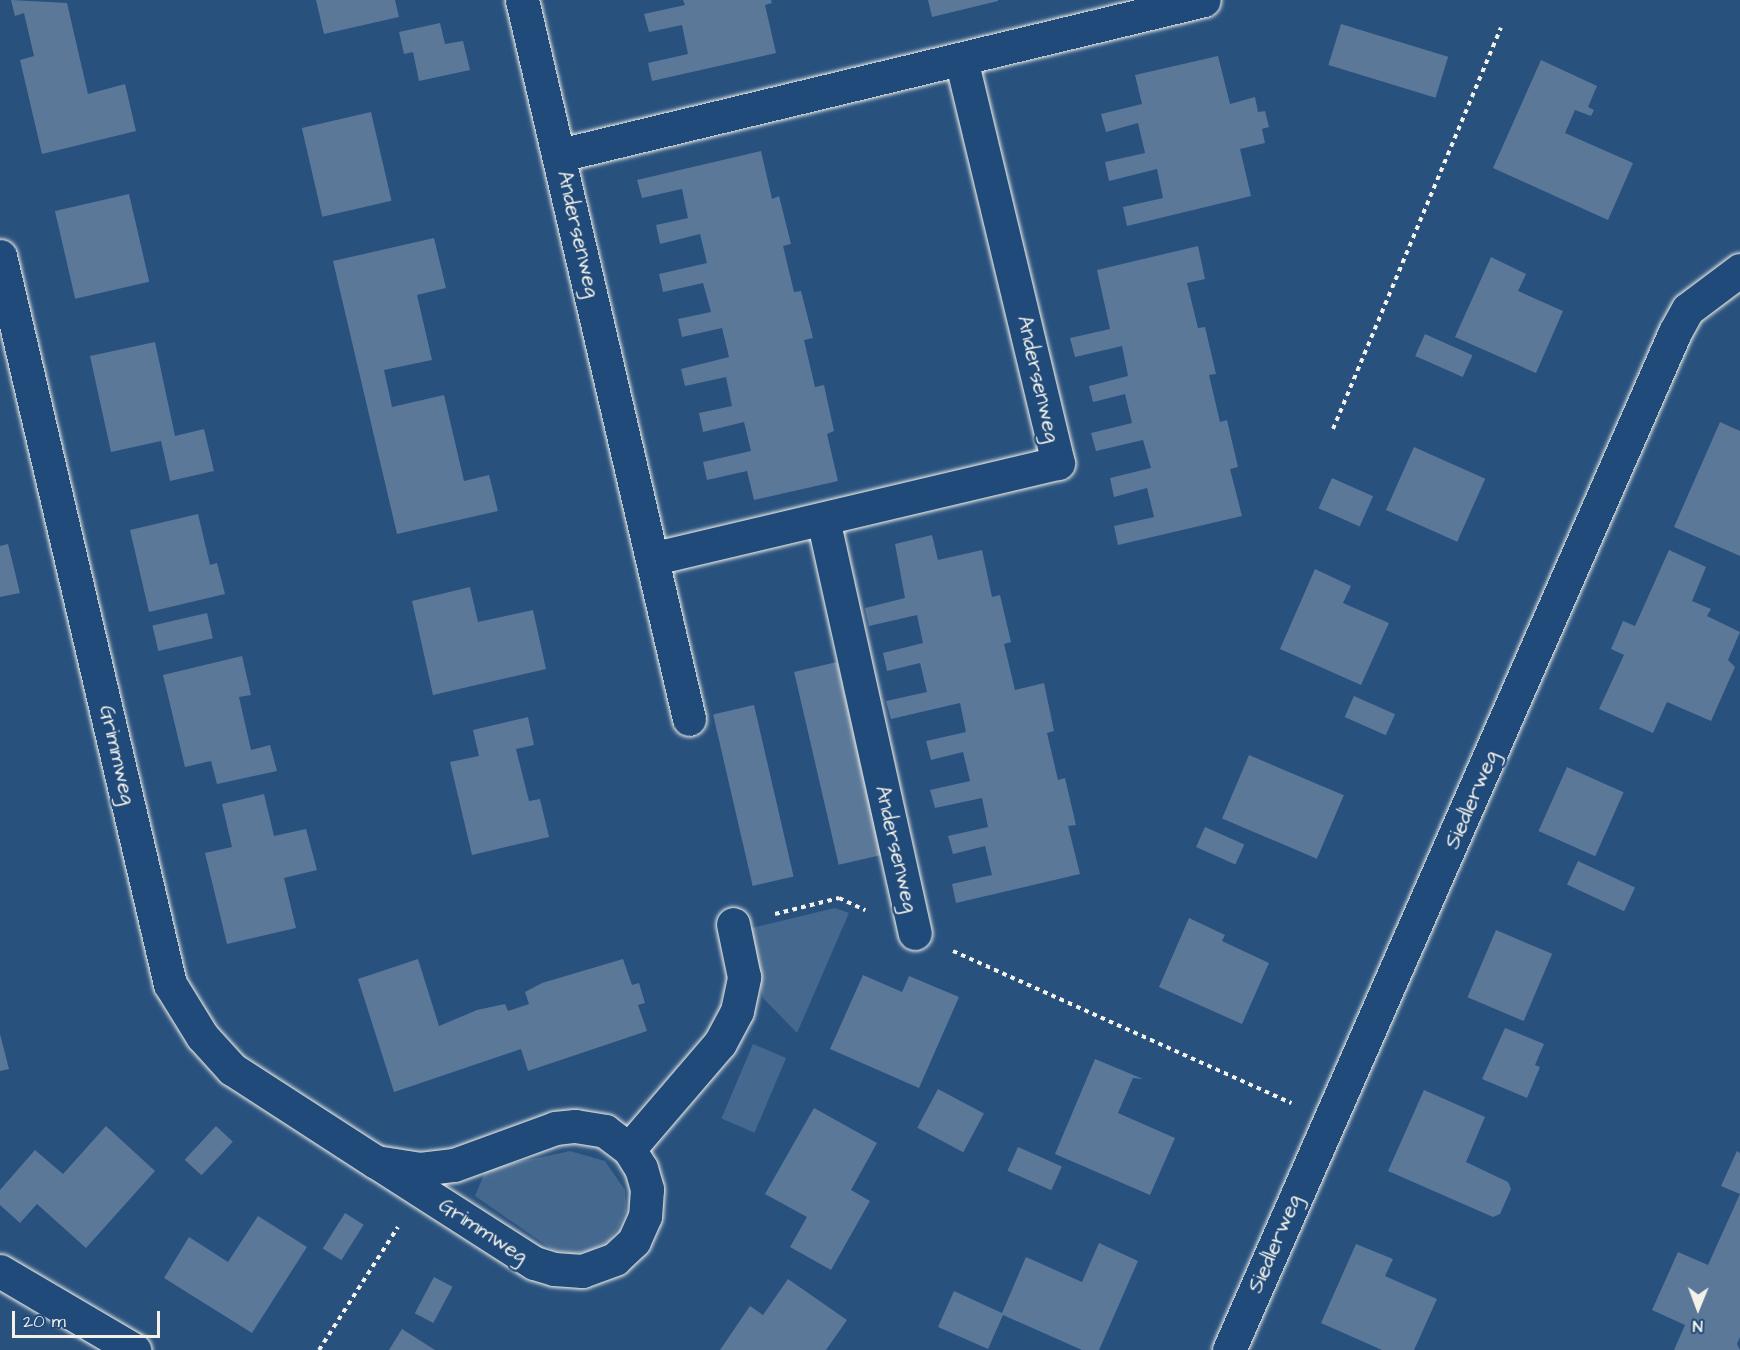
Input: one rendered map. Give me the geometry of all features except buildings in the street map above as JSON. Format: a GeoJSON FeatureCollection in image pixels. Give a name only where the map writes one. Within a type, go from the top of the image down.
{"type":"FeatureCollection","features":[{"type":"Feature","properties":{"kind":"street","name":"Andersenweg"},"geometry":{"type":"LineString","coordinates":[[522,0],[655,558],[689,719]]}},
{"type":"Feature","properties":{"kind":"street","name":"Andersenweg"},"geometry":{"type":"LineString","coordinates":[[560,155],[1204,0]]}},
{"type":"Feature","properties":{"kind":"street","name":"Andersenweg"},"geometry":{"type":"LineString","coordinates":[[655,558],[1058,463],[961,60]]}},
{"type":"Feature","properties":{"kind":"street","name":"Grimmweg"},"geometry":{"type":"LineString","coordinates":[[0,256],[170,984],[202,1036],[232,1069],[376,1162],[421,1191],[534,1263],[582,1271],[615,1259],[634,1241],[645,1216],[647,1189],[641,1168],[629,1149],[605,1131],[575,1126],[555,1128],[454,1165],[420,1169],[376,1162]]}},
{"type":"Feature","properties":{"kind":"street","name":"Siedlerweg"},"geometry":{"type":"LineString","coordinates":[[1229,1350],[1328,1120],[1676,332],[1688,309],[1740,270]]}},
{"type":"Feature","properties":{"kind":"street","name":"Andersenweg"},"geometry":{"type":"LineString","coordinates":[[823,519],[915,933]]}},
{"type":"Feature","properties":{"kind":"street"},"geometry":{"type":"LineString","coordinates":[[629,1149],[720,1043],[737,1011],[744,977],[733,924]]}},
{"type":"Feature","properties":{"kind":"street"},"geometry":{"type":"LineString","coordinates":[[0,1271],[134,1350]]}},
{"type":"Feature","properties":{"kind":"path"},"geometry":{"type":"LineString","coordinates":[[1333,429],[1501,28]]}},
{"type":"Feature","properties":{"kind":"path"},"geometry":{"type":"LineString","coordinates":[[733,924],[839,898],[1328,1120]]}},
{"type":"Feature","properties":{"kind":"path"},"geometry":{"type":"LineString","coordinates":[[319,1350],[421,1191]]}},
{"type":"Feature","properties":{"kind":"shaded area"},"geometry":{"type":"Polygon","coordinates":[[[835,908],[849,913],[797,1033],[763,998],[747,929],[835,908]]]}},
{"type":"Feature","properties":{"kind":"shaded area"},"geometry":{"type":"Polygon","coordinates":[[[753,1044],[786,1058],[754,1133],[721,1119],[753,1044]]]}},
{"type":"Feature","properties":{"kind":"shaded area"},"geometry":{"type":"Polygon","coordinates":[[[570,1151],[605,1161],[625,1190],[626,1211],[618,1228],[609,1241],[589,1251],[572,1254],[553,1250],[475,1196],[485,1172],[490,1168],[570,1151]]]}}]}
